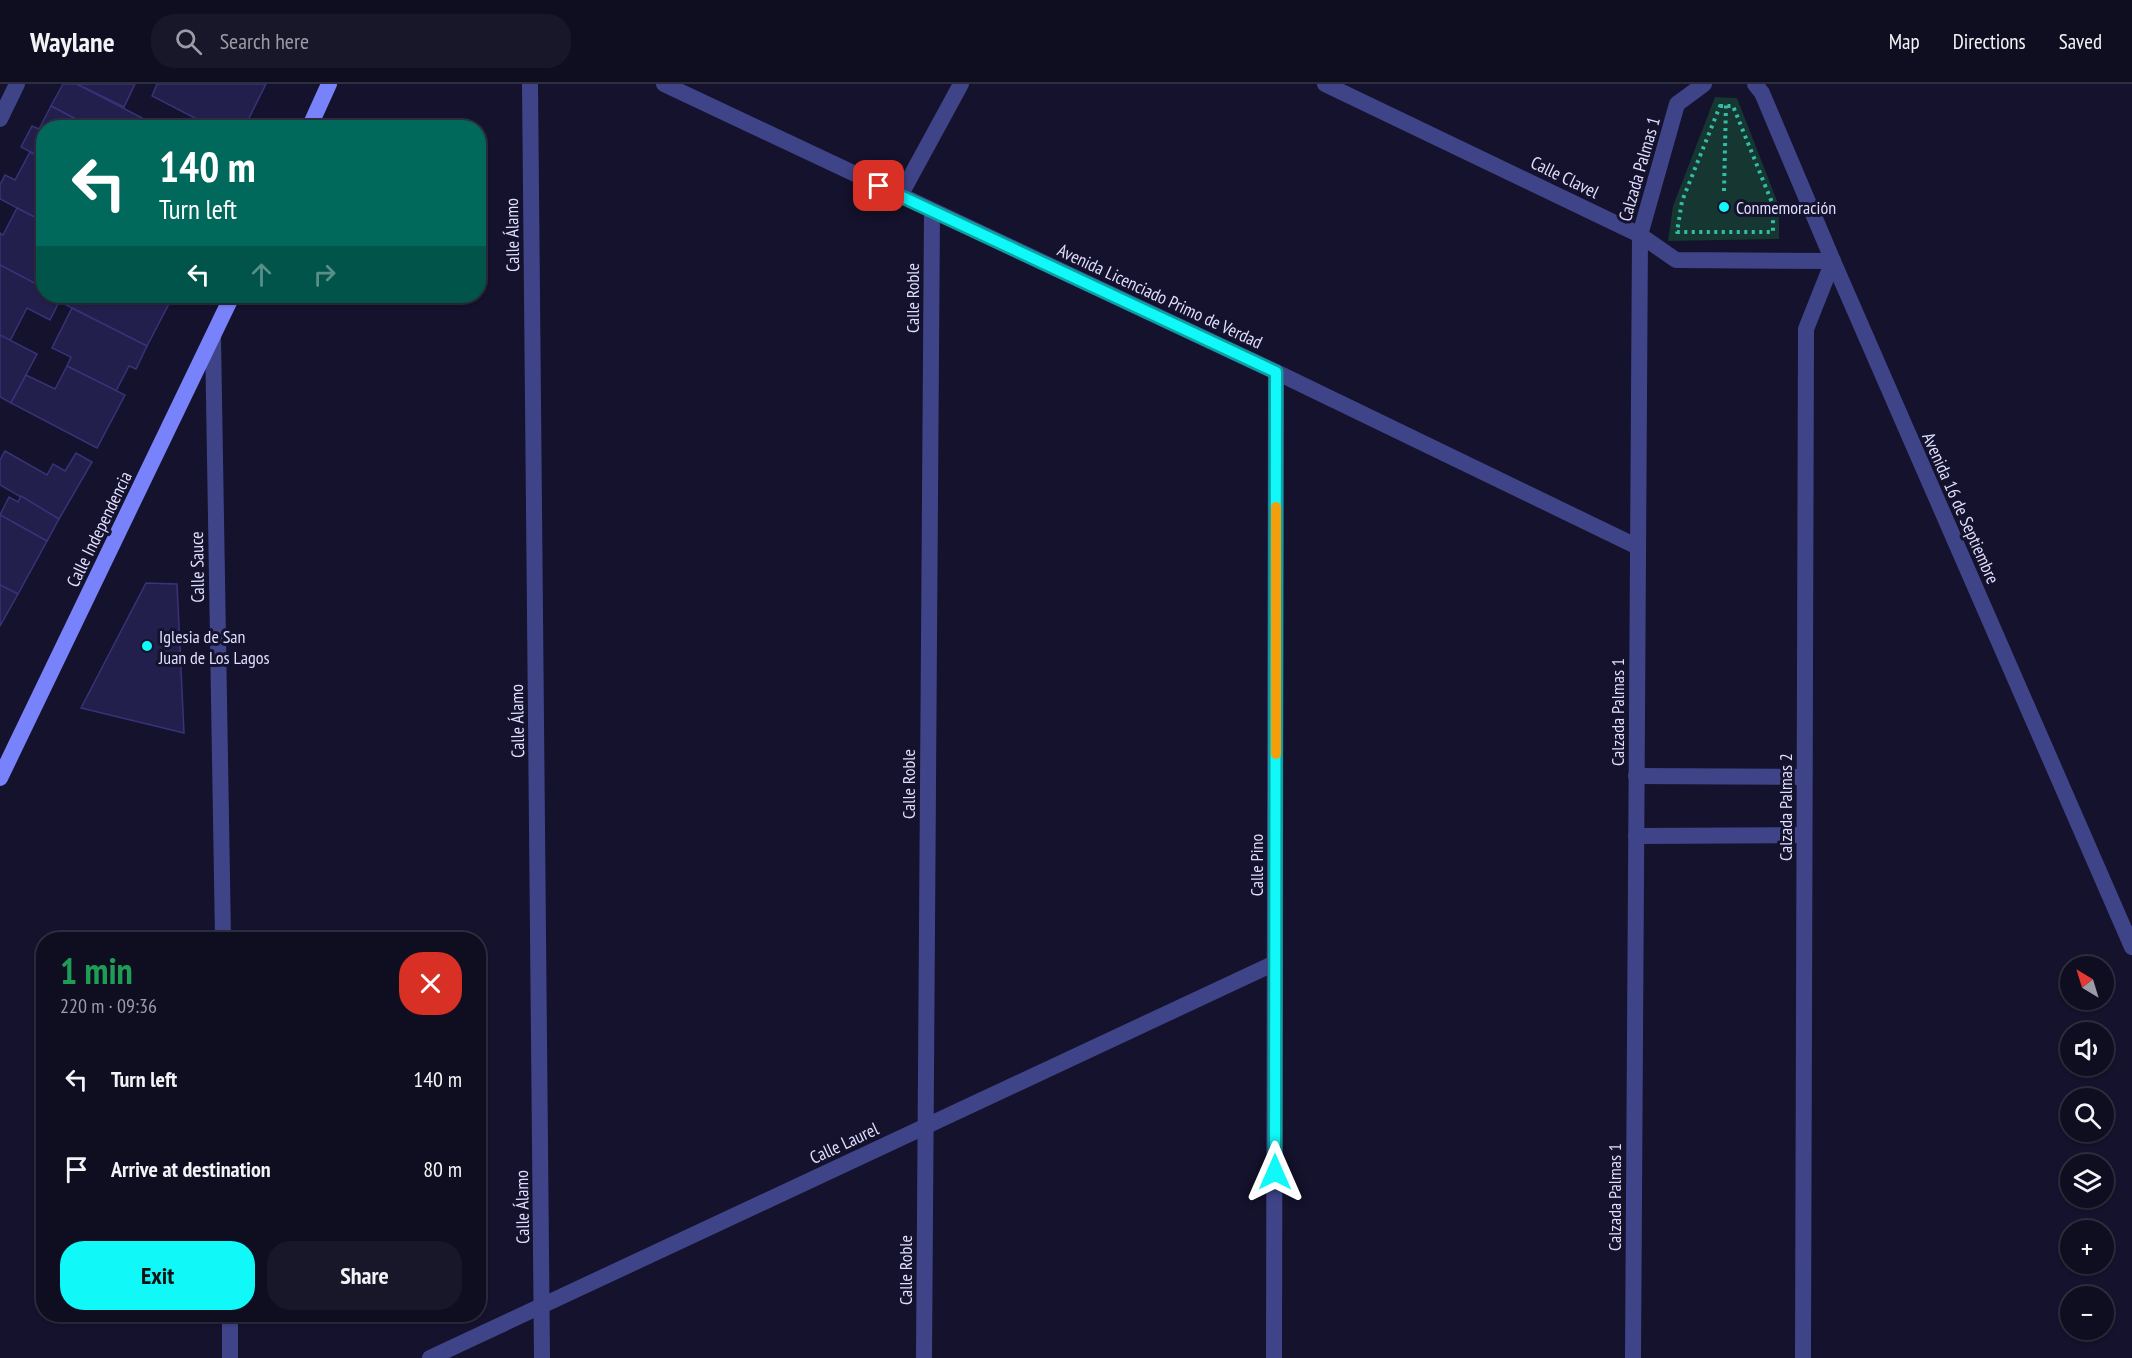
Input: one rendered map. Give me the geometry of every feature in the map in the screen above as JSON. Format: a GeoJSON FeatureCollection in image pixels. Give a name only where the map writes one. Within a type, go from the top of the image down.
{"type":"FeatureCollection","features":[{"type":"Feature","properties":{"kind":"main road"},"geometry":{"type":"LineString","coordinates":[[313,120],[329,84]]}},
{"type":"Feature","properties":{"kind":"main road","name":"Calle Independencia"},"geometry":{"type":"LineString","coordinates":[[0,778],[229,303]]}},
{"type":"Feature","properties":{"kind":"street"},"geometry":{"type":"LineString","coordinates":[[0,119],[17,84]]}},
{"type":"Feature","properties":{"kind":"street","name":"Calle Álamo"},"geometry":{"type":"LineString","coordinates":[[530,84],[542,1358]]}},
{"type":"Feature","properties":{"kind":"street","name":"Avenida Licenciado Primo de Verdad"},"geometry":{"type":"LineString","coordinates":[[664,84],[1276,372],[1638,547]]}},
{"type":"Feature","properties":{"kind":"street"},"geometry":{"type":"LineString","coordinates":[[900,196],[961,84]]}},
{"type":"Feature","properties":{"kind":"street","name":"Calle Clavel"},"geometry":{"type":"LineString","coordinates":[[1325,84],[1640,235],[1676,260],[1833,261]]}},
{"type":"Feature","properties":{"kind":"street","name":"Calzada Palmas 1"},"geometry":{"type":"LineString","coordinates":[[1633,1358],[1640,235],[1677,104],[1704,84]]}},
{"type":"Feature","properties":{"kind":"street","name":"Avenida 16 de Septiembre"},"geometry":{"type":"LineString","coordinates":[[1755,84],[1762,93],[2132,947]]}},
{"type":"Feature","properties":{"kind":"street","name":"Calle Roble"},"geometry":{"type":"LineString","coordinates":[[924,1358],[932,211]]}},
{"type":"Feature","properties":{"kind":"street","name":"Calzada Palmas 2"},"geometry":{"type":"LineString","coordinates":[[1803,1358],[1806,329],[1833,261]]}},
{"type":"Feature","properties":{"kind":"street","name":"Calle Sauce"},"geometry":{"type":"LineString","coordinates":[[213,338],[223,932]]}},
{"type":"Feature","properties":{"kind":"street","name":"Calle Pino"},"geometry":{"type":"LineString","coordinates":[[1274,1358],[1276,372]]}},
{"type":"Feature","properties":{"kind":"street"},"geometry":{"type":"LineString","coordinates":[[1636,776],[1804,777]]}},
{"type":"Feature","properties":{"kind":"street"},"geometry":{"type":"LineString","coordinates":[[1636,836],[1804,835]]}},
{"type":"Feature","properties":{"kind":"street","name":"Calle Laurel"},"geometry":{"type":"LineString","coordinates":[[430,1358],[1275,963]]}},
{"type":"Feature","properties":{"kind":"street"},"geometry":{"type":"LineString","coordinates":[[230,1322],[230,1358]]}},
{"type":"Feature","properties":{"kind":"path"},"geometry":{"type":"LineString","coordinates":[[1726,105],[1733,106],[1773,205],[1773,232],[1677,232],[1682,201],[1720,106],[1726,105]]}},
{"type":"Feature","properties":{"kind":"path"},"geometry":{"type":"LineString","coordinates":[[1724,191],[1726,105]]}},
{"type":"Feature","properties":{"kind":"green space"},"geometry":{"type":"Polygon","coordinates":[[[1715,97],[1737,98],[1779,206],[1779,239],[1668,241],[1673,206],[1715,97]]]}},
{"type":"Feature","properties":{"kind":"building"},"geometry":{"type":"Polygon","coordinates":[[[63,84],[77,84],[146,120],[78,120],[51,106],[63,84]]]}},
{"type":"Feature","properties":{"kind":"building"},"geometry":{"type":"Polygon","coordinates":[[[77,84],[135,84],[124,107],[77,84]]]}},
{"type":"Feature","properties":{"kind":"building"},"geometry":{"type":"Polygon","coordinates":[[[157,84],[266,84],[248,120],[198,120],[152,96],[157,84]]]}},
{"type":"Feature","properties":{"kind":"building"},"geometry":{"type":"Polygon","coordinates":[[[51,106],[78,120],[44,120],[51,106]]]}},
{"type":"Feature","properties":{"kind":"building"},"geometry":{"type":"Polygon","coordinates":[[[32,126],[36,128],[36,155],[21,147],[32,126]]]}},
{"type":"Feature","properties":{"kind":"building"},"geometry":{"type":"Polygon","coordinates":[[[30,152],[36,155],[36,218],[0,199],[0,185],[5,175],[15,180],[30,152]]]}},
{"type":"Feature","properties":{"kind":"building"},"geometry":{"type":"Polygon","coordinates":[[[17,208],[36,218],[36,284],[0,265],[0,233],[3,235],[17,208]]]}},
{"type":"Feature","properties":{"kind":"building"},"geometry":{"type":"Polygon","coordinates":[[[0,265],[36,284],[36,303],[58,303],[50,320],[27,308],[10,341],[0,335],[0,265]]]}},
{"type":"Feature","properties":{"kind":"building"},"geometry":{"type":"Polygon","coordinates":[[[62,303],[169,303],[147,346],[62,303]]]}},
{"type":"Feature","properties":{"kind":"building"},"geometry":{"type":"Polygon","coordinates":[[[72,308],[147,346],[136,369],[129,366],[116,391],[67,366],[71,357],[52,348],[72,308]]]}},
{"type":"Feature","properties":{"kind":"building"},"geometry":{"type":"Polygon","coordinates":[[[0,335],[37,354],[11,403],[0,397],[0,335]]]}},
{"type":"Feature","properties":{"kind":"building"},"geometry":{"type":"Polygon","coordinates":[[[67,366],[125,395],[97,448],[11,403],[26,375],[55,389],[67,366]]]}},
{"type":"Feature","properties":{"kind":"building"},"geometry":{"type":"Polygon","coordinates":[[[5,451],[47,475],[53,464],[65,471],[76,453],[92,462],[59,519],[0,485],[0,460],[5,451]]]}},
{"type":"Feature","properties":{"kind":"building"},"geometry":{"type":"Polygon","coordinates":[[[21,496],[59,519],[47,541],[0,515],[9,497],[18,502],[21,496]]]}},
{"type":"Feature","properties":{"kind":"building"},"geometry":{"type":"Polygon","coordinates":[[[0,515],[47,541],[18,594],[0,585],[0,515]]]}},
{"type":"Feature","properties":{"kind":"building","name":"Iglesia de San Juan de Los Lagos"},"geometry":{"type":"Polygon","coordinates":[[[146,583],[177,584],[184,733],[81,708],[146,583]]]}},
{"type":"Feature","properties":{"kind":"building"},"geometry":{"type":"Polygon","coordinates":[[[0,585],[18,594],[0,626],[0,585]]]}},
{"type":"Feature","properties":{"kind":"slow traffic"},"geometry":{"type":"LineString","coordinates":[[1276,507],[1276,754]]}},
{"type":"Feature","properties":{"kind":"place","name":"Conmemoración"},"geometry":{"type":"Point","coordinates":[1724,207]}},
{"type":"Feature","properties":{"kind":"place","name":"Iglesia de San Juan de Los Lagos"},"geometry":{"type":"Point","coordinates":[147,646]}},
{"type":"Feature","properties":{"kind":"route"},"geometry":{"type":"LineString","coordinates":[[879,186],[1276,372],[1275,1172]]}}]}
